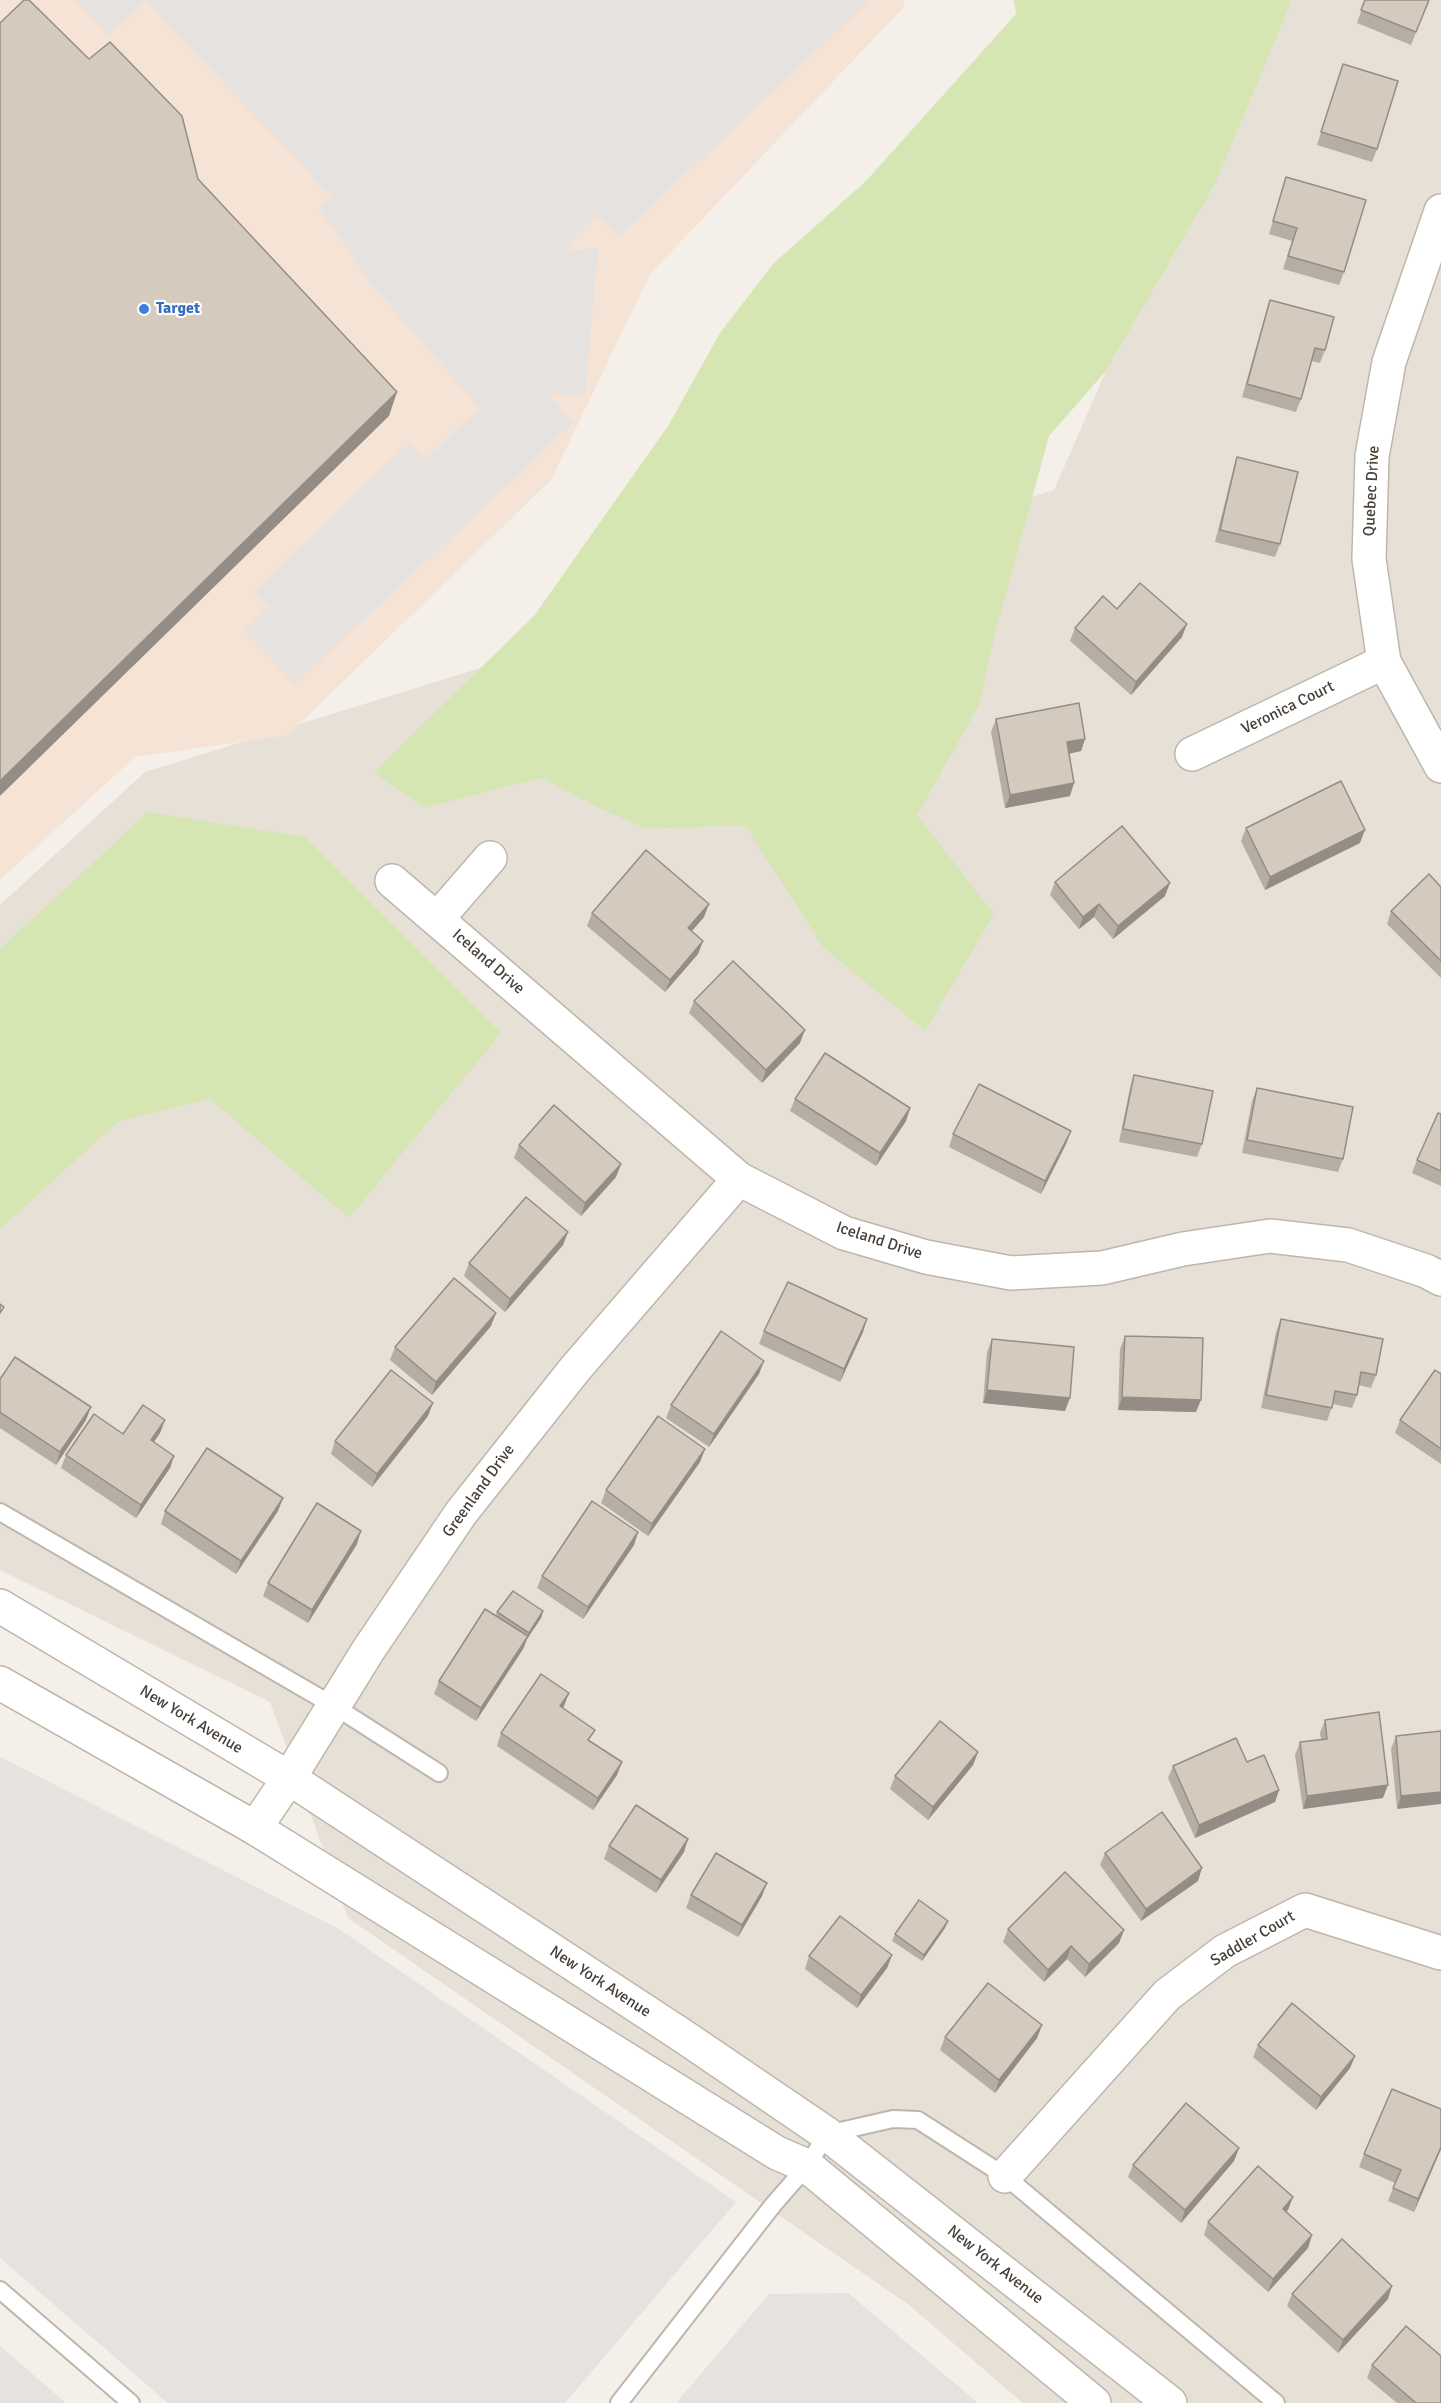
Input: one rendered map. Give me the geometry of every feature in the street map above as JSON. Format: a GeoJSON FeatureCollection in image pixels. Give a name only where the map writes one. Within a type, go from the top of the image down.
{"type":"FeatureCollection","features":[{"type":"Feature","properties":{"kind":"street","name":"Quebec Drive"},"geometry":{"type":"LineString","coordinates":[[1441,211],[1389,362],[1372,456],[1369,559],[1384,662],[1441,766]]}},
{"type":"Feature","properties":{"kind":"street","name":"Veronica Court"},"geometry":{"type":"LineString","coordinates":[[1192,754],[1384,662]]}},
{"type":"Feature","properties":{"kind":"street"},"geometry":{"type":"LineString","coordinates":[[437,919],[489,858]]}},
{"type":"Feature","properties":{"kind":"street","name":"Iceland Drive"},"geometry":{"type":"LineString","coordinates":[[392,881],[739,1179],[844,1233],[926,1257],[1011,1273],[1102,1268],[1183,1249],[1270,1236],[1348,1245],[1426,1271],[1441,1279]]}},
{"type":"Feature","properties":{"kind":"street","name":"Greenland Drive"},"geometry":{"type":"LineString","coordinates":[[255,1828],[289,1778],[369,1649],[461,1513],[521,1434],[575,1369],[739,1179]]}},
{"type":"Feature","properties":{"kind":"street","name":"New York Avenue"},"geometry":{"type":"LineString","coordinates":[[0,1606],[289,1778],[683,2036],[827,2134],[1170,2403]]}},
{"type":"Feature","properties":{"kind":"street"},"geometry":{"type":"LineString","coordinates":[[0,1683],[255,1828],[777,2152],[807,2166],[1094,2403]]}},
{"type":"Feature","properties":{"kind":"street","name":"Saddler Court"},"geometry":{"type":"LineString","coordinates":[[1005,2176],[1167,1995],[1225,1951],[1305,1910],[1441,1953]]}},
{"type":"Feature","properties":{"kind":"lane"},"geometry":{"type":"LineString","coordinates":[[0,1512],[334,1706],[439,1773]]}},
{"type":"Feature","properties":{"kind":"lane"},"geometry":{"type":"LineString","coordinates":[[619,2403],[773,2205],[807,2166],[827,2134],[894,2119],[918,2120],[1005,2176],[1276,2403]]}},
{"type":"Feature","properties":{"kind":"lane"},"geometry":{"type":"LineString","coordinates":[[0,2290],[131,2403]]}},
{"type":"Feature","properties":{"kind":"shaded area"},"geometry":{"type":"Polygon","coordinates":[[[0,0],[904,0],[904,7],[650,274],[551,480],[288,735],[135,757],[0,880],[0,0]]]}},
{"type":"Feature","properties":{"kind":"shaded area"},"geometry":{"type":"Polygon","coordinates":[[[75,0],[865,0],[868,2],[618,237],[596,215],[571,241],[572,251],[598,248],[585,396],[554,394],[551,398],[573,423],[295,684],[244,631],[269,607],[254,592],[409,443],[425,459],[480,409],[363,274],[342,239],[319,209],[331,196],[146,1],[108,35],[75,0]]]}},
{"type":"Feature","properties":{"kind":"shaded area"},"geometry":{"type":"Polygon","coordinates":[[[1268,0],[1441,0],[1441,2403],[1023,2403],[909,2305],[348,1918],[270,1702],[0,1570],[0,905],[145,772],[1054,490],[1268,0]]]}},
{"type":"Feature","properties":{"kind":"shaded area"},"geometry":{"type":"Polygon","coordinates":[[[0,1757],[339,1929],[736,2202],[565,2403],[168,2403],[0,2258],[0,1757]]]}},
{"type":"Feature","properties":{"kind":"shaded area"},"geometry":{"type":"Polygon","coordinates":[[[848,2293],[978,2403],[676,2403],[769,2294],[848,2293]]]}},
{"type":"Feature","properties":{"kind":"shaded area"},"geometry":{"type":"Polygon","coordinates":[[[0,2346],[66,2403],[0,2403],[0,2346]]]}},
{"type":"Feature","properties":{"kind":"green space"},"geometry":{"type":"Polygon","coordinates":[[[1014,0],[1292,0],[1215,184],[1105,372],[1049,436],[995,634],[979,705],[917,815],[994,914],[925,1031],[823,947],[745,825],[646,829],[542,778],[424,808],[374,772],[534,616],[668,426],[720,333],[773,264],[866,181],[1016,14],[1014,0]]]}},
{"type":"Feature","properties":{"kind":"green space"},"geometry":{"type":"Polygon","coordinates":[[[148,812],[305,837],[501,1033],[349,1218],[210,1099],[119,1121],[0,1229],[0,949],[148,812]]]}},
{"type":"Feature","properties":{"kind":"building","name":"Target"},"geometry":{"type":"Polygon","coordinates":[[[24,0],[29,0],[89,59],[110,42],[182,116],[198,179],[397,392],[0,781],[0,23],[24,0]]]}},
{"type":"Feature","properties":{"kind":"building"},"geometry":{"type":"Polygon","coordinates":[[[1365,0],[1429,0],[1416,32],[1361,10],[1365,0]]]}},
{"type":"Feature","properties":{"kind":"building"},"geometry":{"type":"Polygon","coordinates":[[[1343,64],[1398,81],[1377,149],[1321,132],[1343,64]]]}},
{"type":"Feature","properties":{"kind":"building"},"geometry":{"type":"Polygon","coordinates":[[[1286,177],[1366,200],[1344,272],[1288,256],[1297,228],[1273,221],[1286,177]]]}},
{"type":"Feature","properties":{"kind":"building"},"geometry":{"type":"Polygon","coordinates":[[[1270,300],[1334,317],[1325,350],[1315,348],[1301,399],[1247,384],[1270,300]]]}},
{"type":"Feature","properties":{"kind":"building"},"geometry":{"type":"Polygon","coordinates":[[[1237,457],[1298,472],[1280,544],[1220,530],[1237,457]]]}},
{"type":"Feature","properties":{"kind":"building"},"geometry":{"type":"Polygon","coordinates":[[[1140,583],[1187,624],[1136,682],[1075,628],[1103,596],[1117,609],[1140,583]]]}},
{"type":"Feature","properties":{"kind":"building"},"geometry":{"type":"Polygon","coordinates":[[[1079,703],[1085,739],[1067,742],[1074,783],[1010,795],[996,719],[1079,703]]]}},
{"type":"Feature","properties":{"kind":"building"},"geometry":{"type":"Polygon","coordinates":[[[1341,781],[1365,830],[1270,877],[1246,828],[1341,781]]]}},
{"type":"Feature","properties":{"kind":"building"},"geometry":{"type":"Polygon","coordinates":[[[1122,826],[1170,883],[1118,926],[1099,904],[1083,917],[1055,882],[1122,826]]]}},
{"type":"Feature","properties":{"kind":"building"},"geometry":{"type":"Polygon","coordinates":[[[646,850],[709,904],[688,928],[703,941],[670,980],[592,913],[646,850]]]}},
{"type":"Feature","properties":{"kind":"building"},"geometry":{"type":"Polygon","coordinates":[[[1429,874],[1441,887],[1441,961],[1391,911],[1429,874]]]}},
{"type":"Feature","properties":{"kind":"building"},"geometry":{"type":"Polygon","coordinates":[[[733,961],[805,1030],[766,1070],[694,1001],[733,961]]]}},
{"type":"Feature","properties":{"kind":"building"},"geometry":{"type":"Polygon","coordinates":[[[825,1053],[910,1108],[880,1153],[795,1099],[825,1053]]]}},
{"type":"Feature","properties":{"kind":"building"},"geometry":{"type":"Polygon","coordinates":[[[1134,1075],[1213,1091],[1202,1144],[1123,1129],[1134,1075]]]}},
{"type":"Feature","properties":{"kind":"building"},"geometry":{"type":"Polygon","coordinates":[[[979,1084],[1071,1131],[1045,1181],[953,1134],[979,1084]]]}},
{"type":"Feature","properties":{"kind":"building"},"geometry":{"type":"Polygon","coordinates":[[[1257,1088],[1353,1107],[1343,1159],[1247,1140],[1257,1088]]]}},
{"type":"Feature","properties":{"kind":"building"},"geometry":{"type":"Polygon","coordinates":[[[554,1105],[621,1164],[585,1203],[519,1145],[554,1105]]]}},
{"type":"Feature","properties":{"kind":"building"},"geometry":{"type":"Polygon","coordinates":[[[1438,1113],[1441,1114],[1441,1171],[1417,1160],[1438,1113]]]}},
{"type":"Feature","properties":{"kind":"building"},"geometry":{"type":"Polygon","coordinates":[[[526,1197],[568,1232],[510,1299],[469,1263],[526,1197]]]}},
{"type":"Feature","properties":{"kind":"building"},"geometry":{"type":"Polygon","coordinates":[[[454,1278],[496,1313],[436,1382],[395,1347],[454,1278]]]}},
{"type":"Feature","properties":{"kind":"building"},"geometry":{"type":"Polygon","coordinates":[[[788,1282],[867,1319],[844,1369],[764,1331],[788,1282]]]}},
{"type":"Feature","properties":{"kind":"building"},"geometry":{"type":"Polygon","coordinates":[[[1281,1319],[1383,1339],[1376,1375],[1361,1372],[1357,1395],[1335,1391],[1332,1408],[1266,1395],[1281,1319]]]}},
{"type":"Feature","properties":{"kind":"building"},"geometry":{"type":"Polygon","coordinates":[[[721,1331],[764,1361],[714,1434],[671,1405],[721,1331]]]}},
{"type":"Feature","properties":{"kind":"building"},"geometry":{"type":"Polygon","coordinates":[[[1125,1336],[1203,1338],[1201,1400],[1122,1397],[1125,1336]]]}},
{"type":"Feature","properties":{"kind":"building"},"geometry":{"type":"Polygon","coordinates":[[[992,1339],[1074,1347],[1070,1398],[987,1390],[992,1339]]]}},
{"type":"Feature","properties":{"kind":"building"},"geometry":{"type":"Polygon","coordinates":[[[15,1357],[91,1407],[60,1452],[0,1412],[0,1379],[15,1357]]]}},
{"type":"Feature","properties":{"kind":"building"},"geometry":{"type":"Polygon","coordinates":[[[391,1370],[433,1403],[377,1474],[335,1441],[391,1370]]]}},
{"type":"Feature","properties":{"kind":"building"},"geometry":{"type":"Polygon","coordinates":[[[1435,1370],[1441,1374],[1441,1449],[1400,1420],[1435,1370]]]}},
{"type":"Feature","properties":{"kind":"building"},"geometry":{"type":"Polygon","coordinates":[[[143,1405],[165,1420],[151,1440],[174,1456],[141,1505],[66,1455],[94,1414],[123,1434],[143,1405]]]}},
{"type":"Feature","properties":{"kind":"building"},"geometry":{"type":"Polygon","coordinates":[[[658,1416],[705,1449],[652,1524],[606,1490],[658,1416]]]}},
{"type":"Feature","properties":{"kind":"building"},"geometry":{"type":"Polygon","coordinates":[[[207,1448],[283,1498],[241,1561],[165,1511],[207,1448]]]}},
{"type":"Feature","properties":{"kind":"building"},"geometry":{"type":"Polygon","coordinates":[[[592,1501],[638,1532],[588,1607],[542,1576],[592,1501]]]}},
{"type":"Feature","properties":{"kind":"building"},"geometry":{"type":"Polygon","coordinates":[[[317,1503],[361,1531],[312,1610],[268,1583],[317,1503]]]}},
{"type":"Feature","properties":{"kind":"building"},"geometry":{"type":"Polygon","coordinates":[[[513,1591],[543,1611],[529,1633],[497,1612],[513,1591]]]}},
{"type":"Feature","properties":{"kind":"building"},"geometry":{"type":"Polygon","coordinates":[[[485,1609],[528,1636],[481,1708],[439,1681],[485,1609]]]}},
{"type":"Feature","properties":{"kind":"building"},"geometry":{"type":"Polygon","coordinates":[[[541,1674],[569,1693],[560,1706],[595,1730],[588,1740],[622,1762],[598,1798],[501,1733],[541,1674]]]}},
{"type":"Feature","properties":{"kind":"building"},"geometry":{"type":"Polygon","coordinates":[[[1379,1712],[1388,1785],[1307,1796],[1300,1742],[1327,1739],[1325,1720],[1379,1712]]]}},
{"type":"Feature","properties":{"kind":"building"},"geometry":{"type":"Polygon","coordinates":[[[940,1721],[978,1752],[933,1807],[895,1776],[940,1721]]]}},
{"type":"Feature","properties":{"kind":"building"},"geometry":{"type":"Polygon","coordinates":[[[1441,1731],[1441,1792],[1401,1796],[1396,1736],[1441,1731]]]}},
{"type":"Feature","properties":{"kind":"building"},"geometry":{"type":"Polygon","coordinates":[[[1236,1738],[1247,1762],[1264,1755],[1279,1790],[1199,1825],[1173,1766],[1236,1738]]]}},
{"type":"Feature","properties":{"kind":"building"},"geometry":{"type":"Polygon","coordinates":[[[636,1805],[688,1839],[661,1880],[609,1846],[636,1805]]]}},
{"type":"Feature","properties":{"kind":"building"},"geometry":{"type":"Polygon","coordinates":[[[1162,1812],[1202,1868],[1146,1909],[1105,1853],[1162,1812]]]}},
{"type":"Feature","properties":{"kind":"building"},"geometry":{"type":"Polygon","coordinates":[[[716,1853],[767,1883],[742,1925],[691,1895],[716,1853]]]}},
{"type":"Feature","properties":{"kind":"building"},"geometry":{"type":"Polygon","coordinates":[[[1065,1872],[1124,1930],[1089,1964],[1071,1946],[1048,1970],[1008,1929],[1065,1872]]]}},
{"type":"Feature","properties":{"kind":"building"},"geometry":{"type":"Polygon","coordinates":[[[919,1900],[948,1921],[924,1955],[895,1934],[919,1900]]]}},
{"type":"Feature","properties":{"kind":"building"},"geometry":{"type":"Polygon","coordinates":[[[840,1916],[892,1955],[861,1995],[809,1956],[840,1916]]]}},
{"type":"Feature","properties":{"kind":"building"},"geometry":{"type":"Polygon","coordinates":[[[988,1983],[1042,2025],[999,2080],[945,2037],[988,1983]]]}},
{"type":"Feature","properties":{"kind":"building"},"geometry":{"type":"Polygon","coordinates":[[[1292,2003],[1355,2056],[1321,2097],[1258,2045],[1292,2003]]]}},
{"type":"Feature","properties":{"kind":"building"},"geometry":{"type":"Polygon","coordinates":[[[1392,2089],[1441,2109],[1441,2147],[1418,2199],[1393,2188],[1401,2170],[1364,2154],[1392,2089]]]}},
{"type":"Feature","properties":{"kind":"building"},"geometry":{"type":"Polygon","coordinates":[[[1186,2103],[1239,2148],[1185,2210],[1133,2165],[1186,2103]]]}},
{"type":"Feature","properties":{"kind":"building"},"geometry":{"type":"Polygon","coordinates":[[[1258,2166],[1293,2197],[1283,2209],[1312,2235],[1273,2279],[1208,2222],[1258,2166]]]}},
{"type":"Feature","properties":{"kind":"building"},"geometry":{"type":"Polygon","coordinates":[[[1342,2239],[1392,2286],[1343,2340],[1292,2294],[1342,2239]]]}},
{"type":"Feature","properties":{"kind":"building"},"geometry":{"type":"Polygon","coordinates":[[[1406,2326],[1441,2356],[1441,2403],[1416,2403],[1372,2365],[1406,2326]]]}},
{"type":"Feature","properties":{"kind":"place","name":"Target"},"geometry":{"type":"Point","coordinates":[144,309]}}]}
